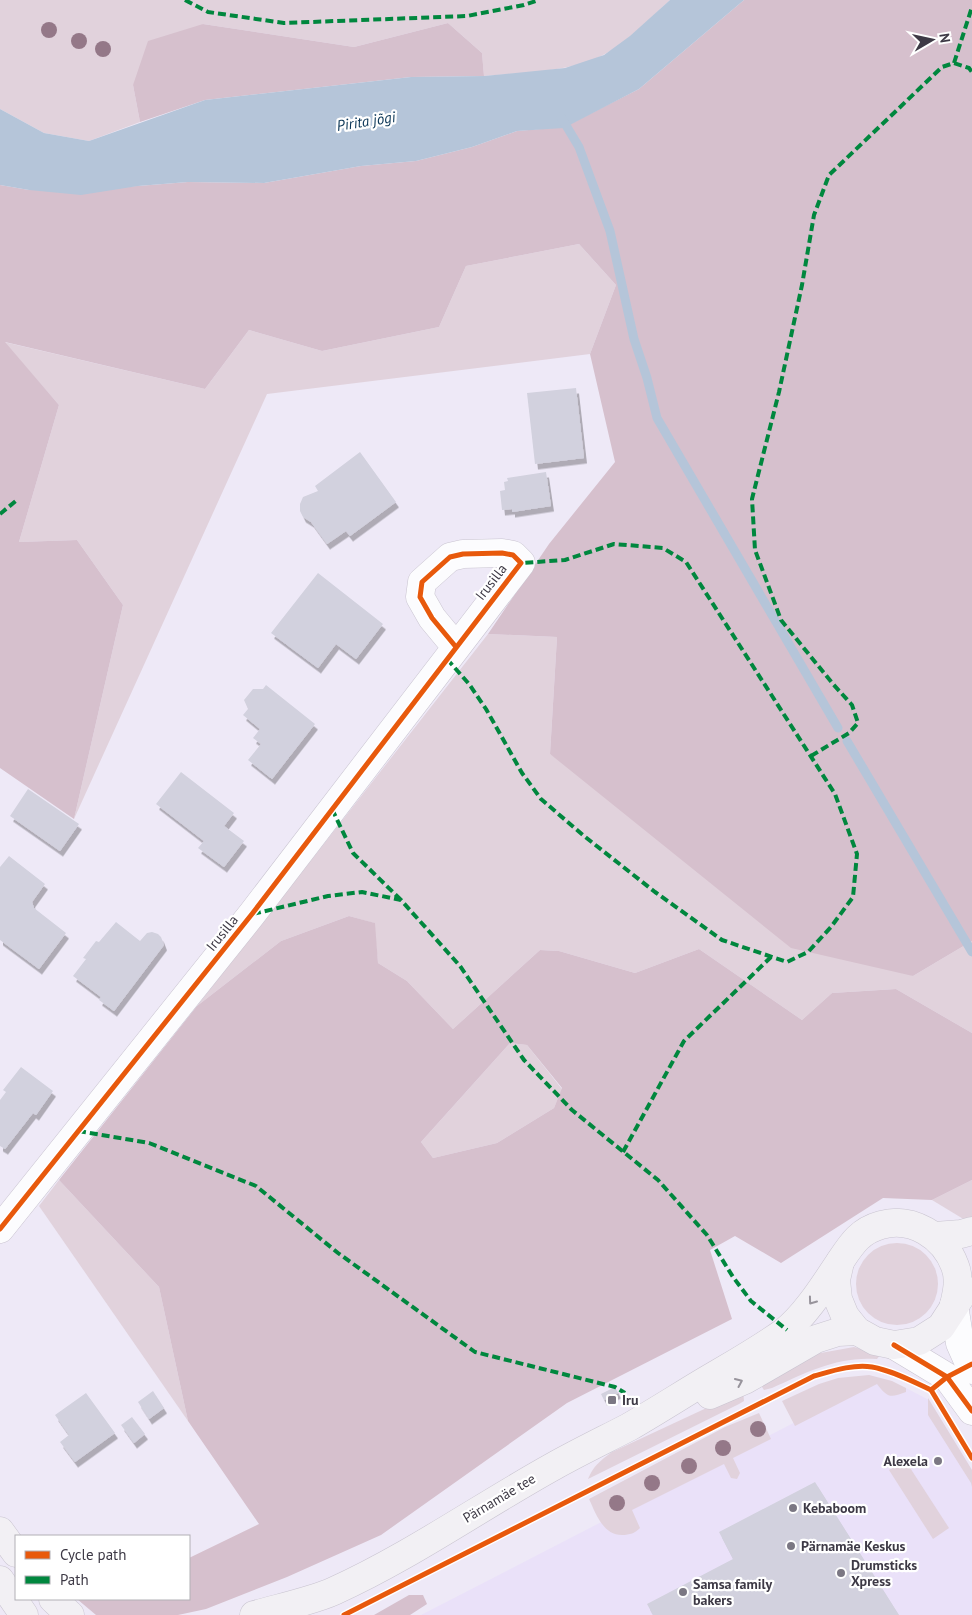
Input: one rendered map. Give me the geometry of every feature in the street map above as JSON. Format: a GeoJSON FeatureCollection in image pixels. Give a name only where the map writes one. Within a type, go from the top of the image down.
{"type":"FeatureCollection","features":[{"type":"Feature","properties":{"kind":"main road"},"geometry":{"type":"LineString","coordinates":[[954,1305],[958,1286],[956,1267],[947,1250],[934,1236],[918,1227],[899,1223],[881,1225],[864,1233],[850,1245],[840,1262],[836,1280],[838,1299],[845,1316],[857,1331],[874,1341],[894,1345],[919,1341],[941,1327],[954,1305],[972,1282]]}},
{"type":"Feature","properties":{"kind":"main road"},"geometry":{"type":"LineString","coordinates":[[934,1236],[972,1231]]}},
{"type":"Feature","properties":{"kind":"main road","name":"Pärnamäe tee"},"geometry":{"type":"LineString","coordinates":[[254,1615],[332,1592],[399,1559],[554,1466],[629,1426],[736,1362],[787,1330],[807,1308],[840,1262]]}},
{"type":"Feature","properties":{"kind":"main road"},"geometry":{"type":"LineString","coordinates":[[629,1426],[681,1408],[745,1380],[816,1339],[838,1332],[857,1331]]}},
{"type":"Feature","properties":{"kind":"main road"},"geometry":{"type":"LineString","coordinates":[[0,1531],[15,1553]]}},
{"type":"Feature","properties":{"kind":"main road"},"geometry":{"type":"LineString","coordinates":[[0,1580],[24,1615]]}},
{"type":"Feature","properties":{"kind":"main road"},"geometry":{"type":"LineString","coordinates":[[293,1615],[332,1592]]}},
{"type":"Feature","properties":{"kind":"main road"},"geometry":{"type":"LineString","coordinates":[[50,1600],[61,1615]]}},
{"type":"Feature","properties":{"kind":"main road"},"geometry":{"type":"LineString","coordinates":[[54,1600],[70,1615]]}},
{"type":"Feature","properties":{"kind":"street","name":"Irusilla"},"geometry":{"type":"LineString","coordinates":[[0,1229],[252,914],[456,647]]}},
{"type":"Feature","properties":{"kind":"street"},"geometry":{"type":"LineString","coordinates":[[954,1305],[960,1343],[972,1370]]}},
{"type":"Feature","properties":{"kind":"street"},"geometry":{"type":"LineString","coordinates":[[894,1345],[947,1377],[972,1411]]}},
{"type":"Feature","properties":{"kind":"shaded area"},"geometry":{"type":"Polygon","coordinates":[[[0,0],[670,0],[622,43],[592,60],[578,65],[546,71],[484,76],[482,53],[448,23],[354,47],[203,24],[133,85],[140,122],[89,141],[44,133],[0,109],[0,0]]]}},
{"type":"Feature","properties":{"kind":"shaded area"},"geometry":{"type":"Polygon","coordinates":[[[744,0],[972,0],[972,941],[913,976],[791,948],[550,754],[557,637],[488,634],[549,544],[615,462],[590,354],[616,285],[579,244],[466,266],[439,327],[322,351],[249,330],[205,389],[5,342],[59,405],[19,542],[77,540],[123,605],[74,819],[0,768],[0,185],[29,190],[188,182],[264,183],[361,166],[416,161],[472,147],[517,131],[564,127],[639,89],[744,0]]]}},
{"type":"Feature","properties":{"kind":"shaded area"},"geometry":{"type":"Polygon","coordinates":[[[448,23],[482,53],[484,76],[411,77],[205,100],[140,122],[133,85],[148,41],[203,24],[354,47],[448,23]]]}},
{"type":"Feature","properties":{"kind":"shaded area"},"geometry":{"type":"Polygon","coordinates":[[[579,244],[616,285],[590,354],[267,394],[74,819],[123,605],[77,540],[19,542],[59,405],[4,342],[205,389],[249,330],[322,351],[439,327],[466,266],[579,244]]]}},
{"type":"Feature","properties":{"kind":"shaded area"},"geometry":{"type":"Polygon","coordinates":[[[488,634],[557,637],[550,754],[913,976],[972,941],[972,1033],[896,989],[832,993],[802,1020],[699,949],[635,973],[559,951],[540,950],[453,1029],[407,981],[378,963],[374,923],[349,916],[281,941],[197,1006],[488,634]]]}},
{"type":"Feature","properties":{"kind":"shaded area"},"geometry":{"type":"Polygon","coordinates":[[[349,916],[375,923],[378,963],[407,981],[453,1029],[540,950],[559,951],[635,973],[699,949],[802,1020],[832,993],[896,989],[972,1033],[972,1180],[932,1200],[883,1198],[781,1263],[735,1236],[710,1250],[732,1319],[567,1403],[381,1535],[287,1577],[206,1609],[178,1615],[96,1615],[78,1600],[190,1600],[190,1558],[259,1524],[188,1421],[159,1287],[59,1180],[197,1006],[281,941],[349,916]],[[510,1043],[421,1142],[433,1158],[497,1143],[554,1108],[562,1088],[527,1045],[510,1043]]]}},
{"type":"Feature","properties":{"kind":"shaded area"},"geometry":{"type":"Polygon","coordinates":[[[510,1043],[527,1045],[562,1089],[554,1108],[497,1143],[433,1158],[421,1142],[510,1043]]]}},
{"type":"Feature","properties":{"kind":"shaded area"},"geometry":{"type":"Polygon","coordinates":[[[59,1180],[159,1287],[188,1421],[39,1206],[59,1180]]]}},
{"type":"Feature","properties":{"kind":"shaded area"},"geometry":{"type":"Polygon","coordinates":[[[972,1180],[972,1217],[965,1220],[932,1200],[972,1180]]]}},
{"type":"Feature","properties":{"kind":"shaded area"},"geometry":{"type":"Polygon","coordinates":[[[897,1243],[913,1246],[926,1255],[935,1268],[938,1284],[935,1300],[926,1313],[913,1322],[897,1325],[881,1322],[868,1313],[859,1300],[856,1284],[859,1268],[868,1255],[881,1246],[897,1243]]]}},
{"type":"Feature","properties":{"kind":"shaded area"},"geometry":{"type":"Polygon","coordinates":[[[854,1347],[880,1355],[877,1359],[849,1360],[823,1366],[764,1390],[760,1384],[815,1354],[854,1347]]]}},
{"type":"Feature","properties":{"kind":"shaded area"},"geometry":{"type":"Polygon","coordinates":[[[869,1375],[892,1381],[906,1388],[906,1392],[890,1396],[877,1384],[795,1426],[782,1401],[819,1384],[838,1378],[869,1375]]]}},
{"type":"Feature","properties":{"kind":"shaded area"},"geometry":{"type":"Polygon","coordinates":[[[875,1381],[906,1388],[929,1400],[972,1470],[972,1615],[421,1615],[875,1381]]]}},
{"type":"Feature","properties":{"kind":"shaded area"},"geometry":{"type":"Polygon","coordinates":[[[743,1391],[744,1401],[739,1404],[588,1479],[592,1470],[612,1452],[743,1391]]]}},
{"type":"Feature","properties":{"kind":"shaded area"},"geometry":{"type":"Polygon","coordinates":[[[928,1398],[972,1470],[972,1487],[928,1415],[928,1398]]]}},
{"type":"Feature","properties":{"kind":"shaded area"},"geometry":{"type":"Polygon","coordinates":[[[759,1413],[771,1439],[733,1458],[740,1473],[737,1479],[731,1478],[724,1464],[632,1510],[640,1528],[630,1534],[615,1534],[601,1523],[589,1499],[725,1427],[759,1413]]]}},
{"type":"Feature","properties":{"kind":"shaded area"},"geometry":{"type":"Polygon","coordinates":[[[905,1460],[949,1528],[933,1539],[889,1470],[905,1460]]]}},
{"type":"Feature","properties":{"kind":"shaded area"},"geometry":{"type":"Polygon","coordinates":[[[409,1595],[423,1595],[427,1604],[410,1615],[374,1615],[409,1595]]]}},
{"type":"Feature","properties":{"kind":"water","name":"Pirita jõgi"},"geometry":{"type":"Polygon","coordinates":[[[670,0],[744,0],[639,89],[564,128],[517,131],[472,147],[416,161],[361,166],[264,183],[188,182],[138,186],[81,195],[0,185],[0,109],[44,133],[89,141],[205,100],[411,77],[484,76],[565,68],[604,55],[630,36],[670,0]]]}},
{"type":"Feature","properties":{"kind":"building"},"geometry":{"type":"Polygon","coordinates":[[[576,388],[584,458],[535,464],[527,393],[576,388]]]}},
{"type":"Feature","properties":{"kind":"building"},"geometry":{"type":"Polygon","coordinates":[[[360,452],[396,502],[350,536],[346,531],[327,544],[311,522],[303,517],[300,511],[300,504],[303,497],[318,491],[315,486],[360,452]]]}},
{"type":"Feature","properties":{"kind":"building"},"geometry":{"type":"Polygon","coordinates":[[[546,472],[551,506],[512,512],[512,509],[502,510],[500,491],[505,490],[504,482],[508,481],[507,478],[546,472]]]}},
{"type":"Feature","properties":{"kind":"building"},"geometry":{"type":"Polygon","coordinates":[[[318,573],[383,624],[356,659],[336,644],[318,668],[271,633],[318,573]]]}},
{"type":"Feature","properties":{"kind":"building"},"geometry":{"type":"Polygon","coordinates":[[[266,685],[315,724],[272,779],[248,760],[261,744],[253,738],[260,729],[243,715],[248,709],[244,700],[253,689],[263,689],[266,685]]]}},
{"type":"Feature","properties":{"kind":"building"},"geometry":{"type":"Polygon","coordinates":[[[181,772],[234,813],[224,826],[244,841],[224,867],[198,848],[204,841],[156,804],[181,772]]]}},
{"type":"Feature","properties":{"kind":"building"},"geometry":{"type":"Polygon","coordinates":[[[28,789],[79,824],[60,851],[10,816],[28,789]]]}},
{"type":"Feature","properties":{"kind":"building"},"geometry":{"type":"Polygon","coordinates":[[[9,856],[45,884],[32,902],[34,908],[66,933],[39,969],[0,940],[0,867],[9,856]]]}},
{"type":"Feature","properties":{"kind":"building"},"geometry":{"type":"Polygon","coordinates":[[[116,922],[140,941],[147,933],[158,934],[164,945],[114,1011],[99,1000],[101,997],[73,976],[86,959],[83,958],[96,941],[99,942],[116,922]]]}},
{"type":"Feature","properties":{"kind":"building"},"geometry":{"type":"Polygon","coordinates":[[[21,1067],[53,1091],[36,1115],[33,1113],[5,1149],[0,1146],[0,1100],[6,1092],[3,1090],[21,1067]]]}},
{"type":"Feature","properties":{"kind":"building"},"geometry":{"type":"Polygon","coordinates":[[[615,1387],[618,1393],[604,1400],[601,1394],[615,1387]]]}},
{"type":"Feature","properties":{"kind":"building"},"geometry":{"type":"Polygon","coordinates":[[[153,1391],[164,1408],[149,1419],[138,1402],[153,1391]]]}},
{"type":"Feature","properties":{"kind":"building"},"geometry":{"type":"Polygon","coordinates":[[[86,1393],[115,1433],[75,1462],[60,1442],[69,1435],[55,1415],[86,1393]]]}},
{"type":"Feature","properties":{"kind":"building"},"geometry":{"type":"Polygon","coordinates":[[[132,1417],[145,1434],[134,1443],[121,1425],[132,1417]]]}},
{"type":"Feature","properties":{"kind":"building","name":"Pärnamäe Keskus"},"geometry":{"type":"Polygon","coordinates":[[[815,1482],[899,1615],[653,1615],[647,1604],[733,1559],[719,1532],[815,1482]]]}},
{"type":"Feature","properties":{"kind":"waterway"},"geometry":{"type":"LineString","coordinates":[[561,117],[579,147],[610,231],[634,339],[647,378],[657,418],[838,728]]}},
{"type":"Feature","properties":{"kind":"waterway"},"geometry":{"type":"LineString","coordinates":[[847,741],[972,952]]}},
{"type":"Feature","properties":{"kind":"marked path"},"geometry":{"type":"LineString","coordinates":[[185,0],[208,12],[284,23],[467,16],[524,5],[539,0]]}},
{"type":"Feature","properties":{"kind":"marked path"},"geometry":{"type":"LineString","coordinates":[[954,63],[972,7]]}},
{"type":"Feature","properties":{"kind":"marked path"},"geometry":{"type":"LineString","coordinates":[[811,756],[849,733],[858,723],[852,705],[781,620],[755,550],[752,499],[779,392],[802,285],[814,215],[829,175],[942,67],[954,63],[969,68],[972,72]]}},
{"type":"Feature","properties":{"kind":"marked path"},"geometry":{"type":"LineString","coordinates":[[0,514],[17,500]]}},
{"type":"Feature","properties":{"kind":"marked path"},"geometry":{"type":"LineString","coordinates":[[447,659],[469,684],[486,709],[522,773],[541,799],[655,892],[722,940],[787,962],[808,952],[831,927],[853,897],[857,854],[835,794],[686,562],[663,548],[614,544],[565,560],[521,563]]}},
{"type":"Feature","properties":{"kind":"marked path"},"geometry":{"type":"LineString","coordinates":[[332,809],[353,853],[401,900]]}},
{"type":"Feature","properties":{"kind":"marked path"},"geometry":{"type":"LineString","coordinates":[[253,914],[328,896],[362,892],[401,900],[460,966],[524,1060],[572,1110],[658,1180],[707,1235],[733,1277],[751,1301],[787,1330]]}},
{"type":"Feature","properties":{"kind":"marked path"},"geometry":{"type":"LineString","coordinates":[[623,1152],[684,1041],[771,957]]}},
{"type":"Feature","properties":{"kind":"marked path"},"geometry":{"type":"LineString","coordinates":[[78,1131],[149,1143],[256,1186],[338,1253],[475,1352],[615,1387],[625,1393]]}},
{"type":"Feature","properties":{"kind":"cycle path"},"geometry":{"type":"LineString","coordinates":[[0,1229],[252,914],[521,563],[513,555],[502,553],[463,554],[450,557],[422,582],[420,597],[432,618],[456,647]]}},
{"type":"Feature","properties":{"kind":"cycle path"},"geometry":{"type":"LineString","coordinates":[[894,1345],[947,1377],[972,1411]]}},
{"type":"Feature","properties":{"kind":"cycle path"},"geometry":{"type":"LineString","coordinates":[[344,1615],[814,1376],[850,1367],[865,1366],[895,1373],[931,1390],[947,1377],[972,1364]]}},
{"type":"Feature","properties":{"kind":"cycle path"},"geometry":{"type":"LineString","coordinates":[[931,1390],[972,1458]]}},
{"type":"Feature","properties":{"kind":"place","name":"Iru"},"geometry":{"type":"Point","coordinates":[612,1400]}},
{"type":"Feature","properties":{"kind":"place","name":"Alexela"},"geometry":{"type":"Point","coordinates":[938,1461]}},
{"type":"Feature","properties":{"kind":"place","name":"Kebaboom"},"geometry":{"type":"Point","coordinates":[793,1508]}},
{"type":"Feature","properties":{"kind":"place","name":"Pärnamäe Keskus"},"geometry":{"type":"Point","coordinates":[791,1546]}},
{"type":"Feature","properties":{"kind":"place","name":"Drumsticks Xpress"},"geometry":{"type":"Point","coordinates":[841,1573]}},
{"type":"Feature","properties":{"kind":"place","name":"Samsa family bakers"},"geometry":{"type":"Point","coordinates":[683,1592]}}]}
